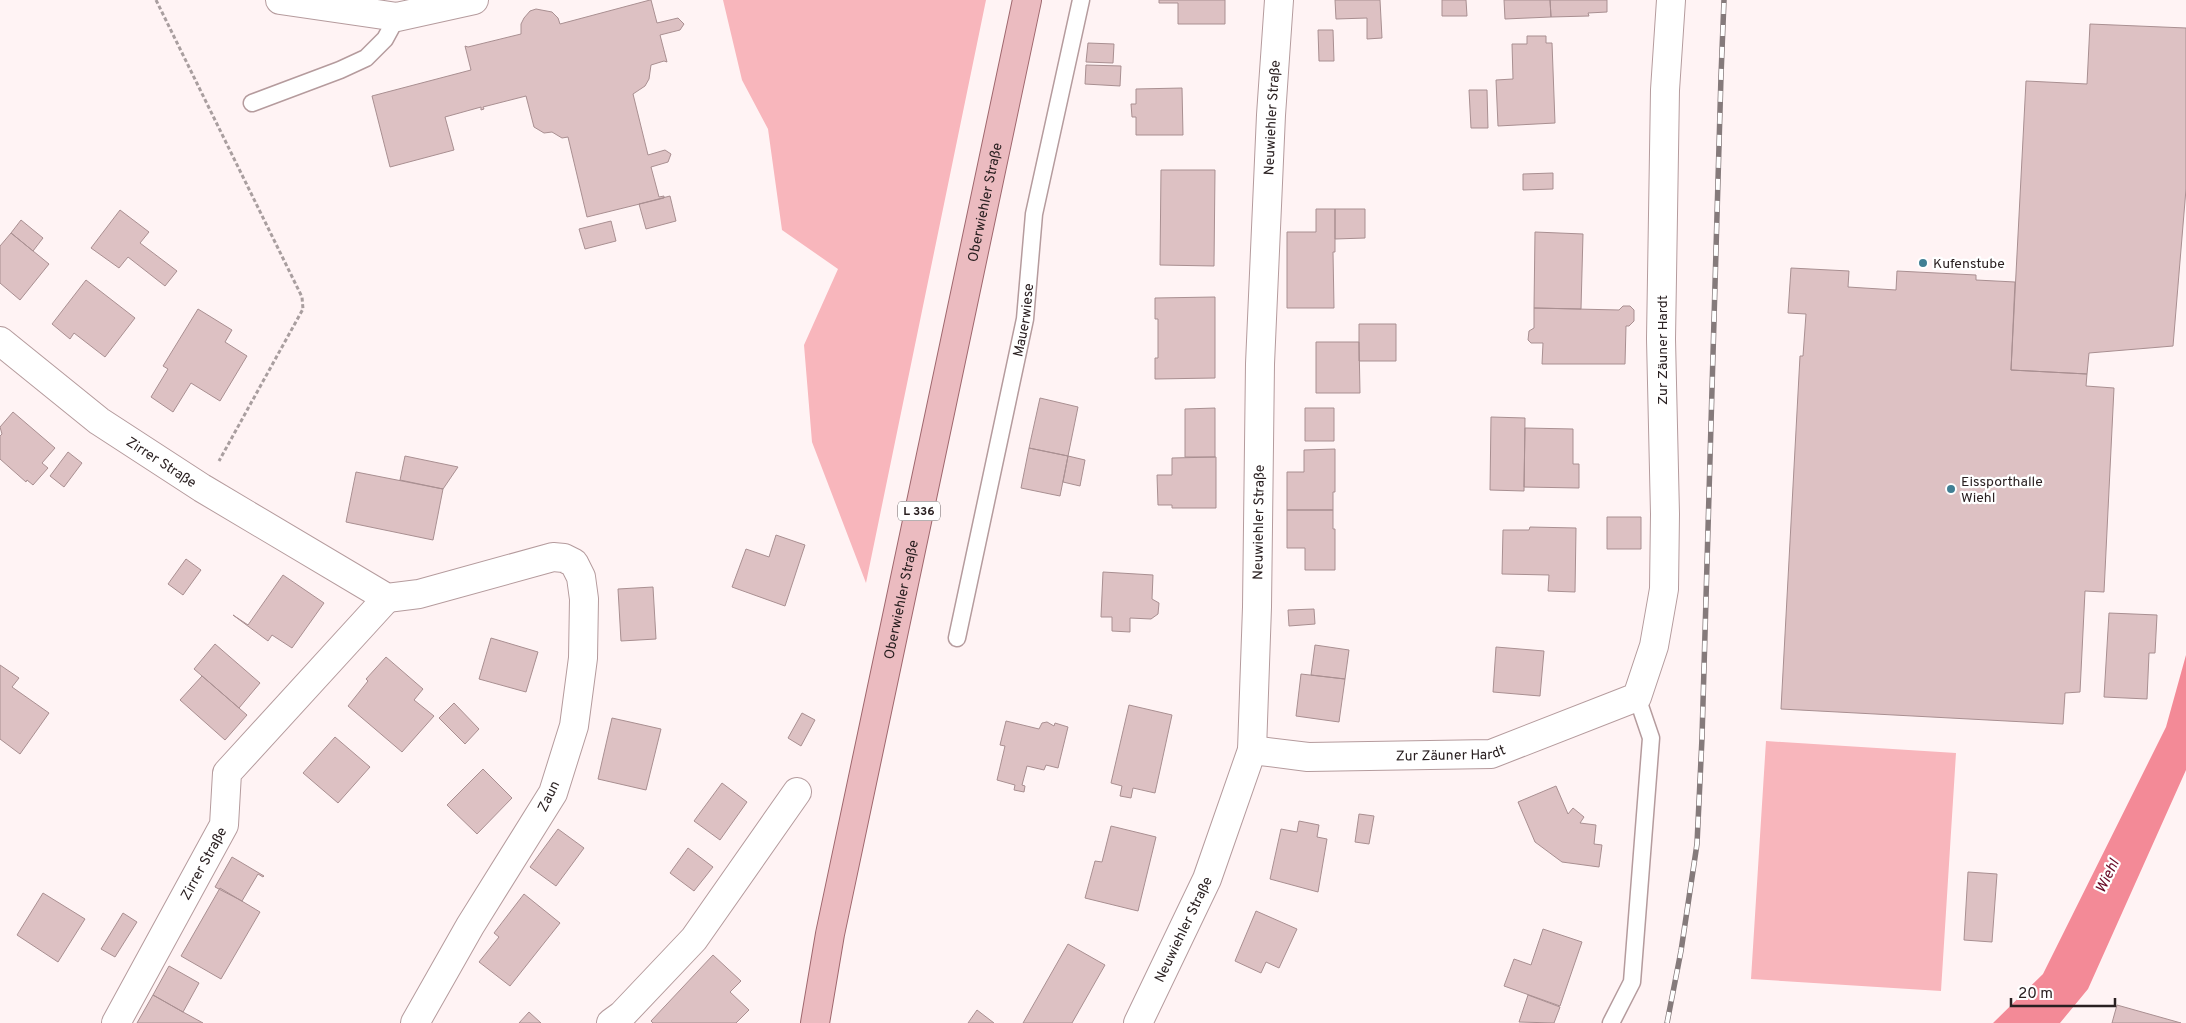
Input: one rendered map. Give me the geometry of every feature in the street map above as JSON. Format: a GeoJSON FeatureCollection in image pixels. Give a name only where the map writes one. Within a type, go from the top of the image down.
{"type":"FeatureCollection","features":[{"type":"Feature","properties":{"kind":"main road","name":"Oberwiehler Straße"},"geometry":{"type":"LineString","coordinates":[[815,1023],[836,905],[1027,0]]}},
{"type":"Feature","properties":{"kind":"street"},"geometry":{"type":"LineString","coordinates":[[280,0],[398,17],[474,0]]}},
{"type":"Feature","properties":{"kind":"street","name":"Neuwiehler Straße"},"geometry":{"type":"LineString","coordinates":[[1138,1023],[1207,879],[1252,750],[1257,607],[1260,364],[1271,115],[1279,0]]}},
{"type":"Feature","properties":{"kind":"street","name":"Zur Zäuner Hardt"},"geometry":{"type":"LineString","coordinates":[[1252,750],[1308,757],[1491,754],[1638,697],[1654,646],[1664,589],[1665,514],[1661,339],[1665,90],[1671,0]]}},
{"type":"Feature","properties":{"kind":"street","name":"Zirrer Straße"},"geometry":{"type":"LineString","coordinates":[[0,341],[99,421],[202,488],[387,598],[226,774],[224,825],[116,1023]]}},
{"type":"Feature","properties":{"kind":"street","name":"Zaun"},"geometry":{"type":"LineString","coordinates":[[387,598],[419,594],[553,557],[564,558],[574,563],[581,577],[584,599],[583,658],[574,726],[553,793],[470,926],[415,1023]]}},
{"type":"Feature","properties":{"kind":"street"},"geometry":{"type":"LineString","coordinates":[[610,1023],[622,1015],[694,940],[797,792]]}},
{"type":"Feature","properties":{"kind":"lane","name":"Mauerwiese"},"geometry":{"type":"LineString","coordinates":[[956,638],[1025,319],[1034,214],[1080,0]]}},
{"type":"Feature","properties":{"kind":"lane"},"geometry":{"type":"LineString","coordinates":[[252,103],[340,70],[366,58],[385,39],[398,17]]}},
{"type":"Feature","properties":{"kind":"lane"},"geometry":{"type":"LineString","coordinates":[[1611,1023],[1632,982],[1651,738],[1638,697]]}},
{"type":"Feature","properties":{"kind":"path"},"geometry":{"type":"LineString","coordinates":[[156,0],[302,297],[303,309],[202,488]]}},
{"type":"Feature","properties":{"kind":"shaded area"},"geometry":{"type":"Polygon","coordinates":[[[723,0],[986,0],[866,583],[812,442],[804,345],[838,269],[782,230],[768,129],[742,80],[723,0]]]}},
{"type":"Feature","properties":{"kind":"shaded area"},"geometry":{"type":"Polygon","coordinates":[[[1766,741],[1956,753],[1941,991],[1751,979],[1766,741]]]}},
{"type":"Feature","properties":{"kind":"water","name":"Wiehl"},"geometry":{"type":"Polygon","coordinates":[[[2186,655],[2186,770],[2088,989],[2060,1023],[1993,1023],[2043,974],[2166,727],[2186,655]]]}},
{"type":"Feature","properties":{"kind":"building"},"geometry":{"type":"Polygon","coordinates":[[[651,0],[657,23],[678,18],[684,24],[680,30],[660,35],[667,62],[664,61],[651,65],[649,79],[645,86],[633,94],[648,155],[665,150],[671,154],[668,162],[651,167],[659,197],[664,196],[664,198],[587,217],[568,137],[562,138],[552,132],[544,133],[534,127],[526,96],[483,107],[484,109],[481,110],[481,107],[445,117],[454,150],[390,167],[372,96],[471,70],[465,46],[468,47],[521,34],[521,24],[530,11],[536,9],[552,12],[558,18],[560,24],[651,0]]]}},
{"type":"Feature","properties":{"kind":"building"},"geometry":{"type":"Polygon","coordinates":[[[1159,0],[1225,0],[1225,24],[1178,24],[1178,3],[1159,3],[1159,0]]]}},
{"type":"Feature","properties":{"kind":"building"},"geometry":{"type":"Polygon","coordinates":[[[1335,0],[1380,0],[1382,38],[1367,39],[1367,18],[1336,19],[1335,0]]]}},
{"type":"Feature","properties":{"kind":"building"},"geometry":{"type":"Polygon","coordinates":[[[1442,0],[1466,0],[1467,16],[1442,16],[1442,0]]]}},
{"type":"Feature","properties":{"kind":"building"},"geometry":{"type":"Polygon","coordinates":[[[1504,0],[1550,0],[1551,17],[1505,19],[1504,0]]]}},
{"type":"Feature","properties":{"kind":"building"},"geometry":{"type":"Polygon","coordinates":[[[1550,0],[1607,0],[1607,12],[1588,13],[1589,16],[1551,17],[1550,0]]]}},
{"type":"Feature","properties":{"kind":"building"},"geometry":{"type":"Polygon","coordinates":[[[2090,24],[2186,28],[2186,189],[2173,346],[2089,353],[2087,374],[2011,370],[2026,81],[2087,84],[2090,24]]]}},
{"type":"Feature","properties":{"kind":"building"},"geometry":{"type":"Polygon","coordinates":[[[1318,30],[1333,30],[1334,61],[1319,61],[1318,30]]]}},
{"type":"Feature","properties":{"kind":"building"},"geometry":{"type":"Polygon","coordinates":[[[1527,36],[1546,36],[1546,43],[1552,43],[1555,123],[1498,126],[1496,80],[1513,79],[1512,44],[1527,44],[1527,36]]]}},
{"type":"Feature","properties":{"kind":"building"},"geometry":{"type":"Polygon","coordinates":[[[1088,43],[1114,44],[1113,63],[1086,62],[1088,43]]]}},
{"type":"Feature","properties":{"kind":"building"},"geometry":{"type":"Polygon","coordinates":[[[1086,65],[1121,66],[1120,86],[1085,84],[1086,65]]]}},
{"type":"Feature","properties":{"kind":"building"},"geometry":{"type":"Polygon","coordinates":[[[1182,88],[1183,135],[1136,135],[1136,117],[1132,117],[1131,104],[1136,104],[1136,89],[1182,88]]]}},
{"type":"Feature","properties":{"kind":"building"},"geometry":{"type":"Polygon","coordinates":[[[1469,90],[1487,90],[1488,128],[1471,128],[1469,90]]]}},
{"type":"Feature","properties":{"kind":"building"},"geometry":{"type":"Polygon","coordinates":[[[1161,170],[1215,170],[1214,266],[1160,265],[1161,170]]]}},
{"type":"Feature","properties":{"kind":"building"},"geometry":{"type":"Polygon","coordinates":[[[1553,173],[1553,189],[1523,190],[1523,174],[1553,173]]]}},
{"type":"Feature","properties":{"kind":"building"},"geometry":{"type":"Polygon","coordinates":[[[670,196],[676,221],[646,229],[639,204],[670,196]]]}},
{"type":"Feature","properties":{"kind":"building"},"geometry":{"type":"Polygon","coordinates":[[[1316,209],[1335,209],[1335,252],[1333,252],[1334,308],[1287,308],[1287,232],[1316,232],[1316,209]]]}},
{"type":"Feature","properties":{"kind":"building"},"geometry":{"type":"Polygon","coordinates":[[[1335,209],[1365,209],[1365,238],[1335,239],[1335,209]]]}},
{"type":"Feature","properties":{"kind":"building"},"geometry":{"type":"Polygon","coordinates":[[[120,210],[149,232],[140,243],[177,271],[165,286],[128,257],[119,268],[91,248],[120,210]]]}},
{"type":"Feature","properties":{"kind":"building"},"geometry":{"type":"Polygon","coordinates":[[[21,220],[43,238],[33,251],[11,233],[21,220]]]}},
{"type":"Feature","properties":{"kind":"building"},"geometry":{"type":"Polygon","coordinates":[[[611,221],[616,241],[585,249],[579,229],[611,221]]]}},
{"type":"Feature","properties":{"kind":"building"},"geometry":{"type":"Polygon","coordinates":[[[1535,232],[1583,234],[1581,309],[1534,308],[1535,232]]]}},
{"type":"Feature","properties":{"kind":"building"},"geometry":{"type":"Polygon","coordinates":[[[11,233],[49,264],[20,300],[0,283],[0,246],[11,233]]]}},
{"type":"Feature","properties":{"kind":"building","name":"Eissporthalle Wiehl"},"geometry":{"type":"Polygon","coordinates":[[[1791,268],[1849,271],[1848,287],[1896,290],[1897,271],[1976,275],[1976,280],[2015,282],[2011,370],[2087,374],[2086,386],[2114,388],[2104,592],[2085,591],[2080,692],[2065,693],[2063,724],[1781,709],[1800,356],[1803,356],[1806,314],[1788,313],[1791,268]]]}},
{"type":"Feature","properties":{"kind":"building"},"geometry":{"type":"Polygon","coordinates":[[[86,280],[135,318],[105,357],[74,333],[70,339],[52,324],[86,280]]]}},
{"type":"Feature","properties":{"kind":"building"},"geometry":{"type":"Polygon","coordinates":[[[1215,297],[1215,378],[1155,379],[1155,358],[1158,358],[1158,319],[1155,319],[1155,298],[1215,297]]]}},
{"type":"Feature","properties":{"kind":"building"},"geometry":{"type":"Polygon","coordinates":[[[1623,306],[1630,306],[1634,310],[1634,321],[1629,326],[1626,326],[1625,364],[1542,364],[1543,343],[1531,343],[1528,340],[1529,331],[1534,328],[1534,308],[1619,310],[1623,306]]]}},
{"type":"Feature","properties":{"kind":"building"},"geometry":{"type":"Polygon","coordinates":[[[198,309],[232,330],[225,342],[247,356],[220,401],[191,383],[173,412],[151,397],[168,369],[163,366],[198,309]]]}},
{"type":"Feature","properties":{"kind":"building"},"geometry":{"type":"Polygon","coordinates":[[[1359,324],[1396,324],[1396,361],[1359,361],[1359,324]]]}},
{"type":"Feature","properties":{"kind":"building"},"geometry":{"type":"Polygon","coordinates":[[[1316,342],[1359,342],[1360,393],[1316,393],[1316,342]]]}},
{"type":"Feature","properties":{"kind":"building"},"geometry":{"type":"Polygon","coordinates":[[[1040,398],[1078,407],[1068,456],[1029,448],[1040,398]]]}},
{"type":"Feature","properties":{"kind":"building"},"geometry":{"type":"Polygon","coordinates":[[[1215,408],[1215,457],[1185,457],[1185,409],[1215,408]]]}},
{"type":"Feature","properties":{"kind":"building"},"geometry":{"type":"Polygon","coordinates":[[[1305,408],[1334,408],[1334,441],[1305,441],[1305,408]]]}},
{"type":"Feature","properties":{"kind":"building"},"geometry":{"type":"Polygon","coordinates":[[[13,412],[55,448],[42,463],[48,468],[33,485],[27,480],[26,482],[0,459],[0,436],[2,434],[0,427],[13,412]]]}},
{"type":"Feature","properties":{"kind":"building"},"geometry":{"type":"Polygon","coordinates":[[[1491,417],[1525,418],[1524,491],[1490,490],[1491,417]]]}},
{"type":"Feature","properties":{"kind":"building"},"geometry":{"type":"Polygon","coordinates":[[[1525,428],[1573,429],[1573,464],[1579,464],[1579,488],[1524,487],[1525,428]]]}},
{"type":"Feature","properties":{"kind":"building"},"geometry":{"type":"Polygon","coordinates":[[[1029,448],[1068,456],[1060,496],[1021,488],[1029,448]]]}},
{"type":"Feature","properties":{"kind":"building"},"geometry":{"type":"Polygon","coordinates":[[[1335,449],[1333,510],[1287,510],[1287,472],[1304,472],[1304,450],[1335,449]]]}},
{"type":"Feature","properties":{"kind":"building"},"geometry":{"type":"Polygon","coordinates":[[[68,452],[82,463],[64,487],[50,476],[68,452]]]}},
{"type":"Feature","properties":{"kind":"building"},"geometry":{"type":"Polygon","coordinates":[[[405,456],[458,467],[443,489],[400,480],[405,456]]]}},
{"type":"Feature","properties":{"kind":"building"},"geometry":{"type":"Polygon","coordinates":[[[1068,456],[1085,460],[1080,486],[1063,482],[1068,456]]]}},
{"type":"Feature","properties":{"kind":"building"},"geometry":{"type":"Polygon","coordinates":[[[1216,457],[1216,508],[1172,508],[1172,505],[1158,505],[1157,475],[1172,475],[1172,458],[1216,457]]]}},
{"type":"Feature","properties":{"kind":"building"},"geometry":{"type":"Polygon","coordinates":[[[356,472],[443,489],[433,540],[346,522],[356,472]]]}},
{"type":"Feature","properties":{"kind":"building"},"geometry":{"type":"Polygon","coordinates":[[[1287,510],[1333,510],[1335,570],[1305,570],[1305,548],[1287,548],[1287,510]]]}},
{"type":"Feature","properties":{"kind":"building"},"geometry":{"type":"Polygon","coordinates":[[[1607,517],[1641,517],[1641,549],[1607,549],[1607,517]]]}},
{"type":"Feature","properties":{"kind":"building"},"geometry":{"type":"Polygon","coordinates":[[[1530,527],[1576,528],[1575,592],[1548,591],[1549,575],[1502,574],[1503,530],[1529,530],[1530,527]]]}},
{"type":"Feature","properties":{"kind":"building"},"geometry":{"type":"Polygon","coordinates":[[[776,535],[805,545],[785,606],[732,587],[746,549],[769,557],[776,535]]]}},
{"type":"Feature","properties":{"kind":"building"},"geometry":{"type":"Polygon","coordinates":[[[186,559],[201,570],[183,595],[168,584],[186,559]]]}},
{"type":"Feature","properties":{"kind":"building"},"geometry":{"type":"Polygon","coordinates":[[[1103,572],[1153,575],[1152,599],[1159,603],[1158,614],[1151,619],[1130,618],[1130,632],[1112,631],[1112,617],[1101,617],[1103,572]]]}},
{"type":"Feature","properties":{"kind":"building"},"geometry":{"type":"Polygon","coordinates":[[[283,575],[324,603],[292,648],[272,635],[268,641],[233,615],[248,625],[283,575]]]}},
{"type":"Feature","properties":{"kind":"building"},"geometry":{"type":"Polygon","coordinates":[[[653,587],[656,639],[621,641],[618,589],[653,587]]]}},
{"type":"Feature","properties":{"kind":"building"},"geometry":{"type":"Polygon","coordinates":[[[1314,609],[1315,624],[1289,626],[1288,610],[1314,609]]]}},
{"type":"Feature","properties":{"kind":"building"},"geometry":{"type":"Polygon","coordinates":[[[2109,613],[2157,615],[2155,653],[2149,653],[2147,699],[2104,697],[2109,613]]]}},
{"type":"Feature","properties":{"kind":"building"},"geometry":{"type":"Polygon","coordinates":[[[491,638],[538,652],[526,692],[479,679],[491,638]]]}},
{"type":"Feature","properties":{"kind":"building"},"geometry":{"type":"Polygon","coordinates":[[[215,644],[260,683],[239,708],[194,669],[215,644]]]}},
{"type":"Feature","properties":{"kind":"building"},"geometry":{"type":"Polygon","coordinates":[[[1315,645],[1349,650],[1345,679],[1311,675],[1315,645]]]}},
{"type":"Feature","properties":{"kind":"building"},"geometry":{"type":"Polygon","coordinates":[[[1496,647],[1544,651],[1540,696],[1493,692],[1496,647]]]}},
{"type":"Feature","properties":{"kind":"building"},"geometry":{"type":"Polygon","coordinates":[[[386,657],[423,689],[414,700],[434,716],[402,752],[348,706],[368,681],[366,679],[386,657]]]}},
{"type":"Feature","properties":{"kind":"building"},"geometry":{"type":"Polygon","coordinates":[[[0,665],[19,678],[12,687],[49,713],[20,754],[0,739],[0,665]]]}},
{"type":"Feature","properties":{"kind":"building"},"geometry":{"type":"Polygon","coordinates":[[[1301,674],[1345,679],[1339,722],[1296,716],[1301,674]]]}},
{"type":"Feature","properties":{"kind":"building"},"geometry":{"type":"Polygon","coordinates":[[[202,676],[247,715],[225,740],[180,700],[202,676]]]}},
{"type":"Feature","properties":{"kind":"building"},"geometry":{"type":"Polygon","coordinates":[[[454,703],[479,729],[465,744],[439,718],[454,703]]]}},
{"type":"Feature","properties":{"kind":"building"},"geometry":{"type":"Polygon","coordinates":[[[1129,705],[1172,715],[1155,793],[1133,788],[1131,798],[1120,796],[1122,786],[1111,783],[1129,705]]]}},
{"type":"Feature","properties":{"kind":"building"},"geometry":{"type":"Polygon","coordinates":[[[802,713],[815,720],[801,746],[788,738],[802,713]]]}},
{"type":"Feature","properties":{"kind":"building"},"geometry":{"type":"Polygon","coordinates":[[[612,718],[661,729],[646,790],[598,779],[612,718]]]}},
{"type":"Feature","properties":{"kind":"building"},"geometry":{"type":"Polygon","coordinates":[[[1006,721],[1039,729],[1042,723],[1047,722],[1054,726],[1055,723],[1068,727],[1058,768],[1046,765],[1044,770],[1027,766],[1022,785],[1025,786],[1024,792],[1014,790],[1015,785],[997,780],[1005,746],[1000,745],[1006,721]]]}},
{"type":"Feature","properties":{"kind":"building"},"geometry":{"type":"Polygon","coordinates":[[[335,737],[370,767],[338,803],[303,773],[335,737]]]}},
{"type":"Feature","properties":{"kind":"building"},"geometry":{"type":"Polygon","coordinates":[[[483,769],[512,798],[477,834],[447,805],[483,769]]]}},
{"type":"Feature","properties":{"kind":"building"},"geometry":{"type":"Polygon","coordinates":[[[722,783],[747,802],[720,840],[694,821],[722,783]]]}},
{"type":"Feature","properties":{"kind":"building"},"geometry":{"type":"Polygon","coordinates":[[[1556,786],[1568,814],[1573,808],[1584,817],[1580,823],[1596,825],[1594,844],[1602,845],[1599,867],[1562,862],[1535,842],[1518,802],[1556,786]]]}},
{"type":"Feature","properties":{"kind":"building"},"geometry":{"type":"Polygon","coordinates":[[[1359,814],[1374,816],[1369,844],[1355,842],[1359,814]]]}},
{"type":"Feature","properties":{"kind":"building"},"geometry":{"type":"Polygon","coordinates":[[[1299,821],[1319,825],[1317,837],[1327,839],[1318,892],[1270,879],[1281,829],[1297,832],[1299,821]]]}},
{"type":"Feature","properties":{"kind":"building"},"geometry":{"type":"Polygon","coordinates":[[[1111,826],[1156,837],[1138,911],[1085,898],[1095,861],[1102,862],[1111,826]]]}},
{"type":"Feature","properties":{"kind":"building"},"geometry":{"type":"Polygon","coordinates":[[[558,829],[584,848],[556,886],[530,867],[558,829]]]}},
{"type":"Feature","properties":{"kind":"building"},"geometry":{"type":"Polygon","coordinates":[[[688,848],[713,867],[694,891],[670,873],[688,848]]]}},
{"type":"Feature","properties":{"kind":"building"},"geometry":{"type":"Polygon","coordinates":[[[232,857],[264,876],[258,874],[242,901],[215,887],[232,857]]]}},
{"type":"Feature","properties":{"kind":"building"},"geometry":{"type":"Polygon","coordinates":[[[1968,872],[1997,874],[1992,942],[1964,940],[1968,872]]]}},
{"type":"Feature","properties":{"kind":"building"},"geometry":{"type":"Polygon","coordinates":[[[220,888],[260,912],[221,979],[181,956],[220,888]]]}},
{"type":"Feature","properties":{"kind":"building"},"geometry":{"type":"Polygon","coordinates":[[[43,893],[85,919],[58,962],[17,935],[43,893]]]}},
{"type":"Feature","properties":{"kind":"building"},"geometry":{"type":"Polygon","coordinates":[[[524,894],[560,923],[510,986],[479,962],[499,937],[494,933],[524,894]]]}},
{"type":"Feature","properties":{"kind":"building"},"geometry":{"type":"Polygon","coordinates":[[[1256,911],[1297,929],[1279,968],[1266,962],[1261,973],[1235,961],[1256,911]]]}},
{"type":"Feature","properties":{"kind":"building"},"geometry":{"type":"Polygon","coordinates":[[[123,913],[137,922],[115,957],[101,949],[123,913]]]}},
{"type":"Feature","properties":{"kind":"building"},"geometry":{"type":"Polygon","coordinates":[[[1543,929],[1582,942],[1560,1006],[1504,986],[1514,959],[1531,965],[1543,929]]]}},
{"type":"Feature","properties":{"kind":"building"},"geometry":{"type":"Polygon","coordinates":[[[1068,944],[1105,965],[1072,1023],[1023,1023],[1068,944]]]}},
{"type":"Feature","properties":{"kind":"building"},"geometry":{"type":"Polygon","coordinates":[[[713,955],[741,981],[730,992],[749,1010],[736,1023],[653,1023],[651,1021],[713,955]]]}},
{"type":"Feature","properties":{"kind":"building"},"geometry":{"type":"Polygon","coordinates":[[[169,966],[199,983],[183,1012],[153,995],[169,966]]]}},
{"type":"Feature","properties":{"kind":"building"},"geometry":{"type":"Polygon","coordinates":[[[153,995],[183,1012],[203,1023],[137,1023],[153,995]]]}},
{"type":"Feature","properties":{"kind":"building"},"geometry":{"type":"Polygon","coordinates":[[[1528,995],[1560,1007],[1554,1023],[1519,1022],[1528,995]]]}},
{"type":"Feature","properties":{"kind":"building"},"geometry":{"type":"Polygon","coordinates":[[[2117,1005],[2181,1023],[2112,1023],[2117,1005]]]}},
{"type":"Feature","properties":{"kind":"building"},"geometry":{"type":"Polygon","coordinates":[[[977,1010],[994,1023],[968,1023],[977,1010]]]}},
{"type":"Feature","properties":{"kind":"building"},"geometry":{"type":"Polygon","coordinates":[[[529,1012],[541,1023],[519,1023],[529,1012]]]}},
{"type":"Feature","properties":{"kind":"railway"},"geometry":{"type":"LineString","coordinates":[[1667,1023],[1681,951],[1697,844],[1702,738],[1724,0]]}},
{"type":"Feature","properties":{"kind":"place","name":"Kufenstube"},"geometry":{"type":"Point","coordinates":[1923,263]}},
{"type":"Feature","properties":{"kind":"place","name":"Eissporthalle Wiehl"},"geometry":{"type":"Point","coordinates":[1951,489]}}]}
